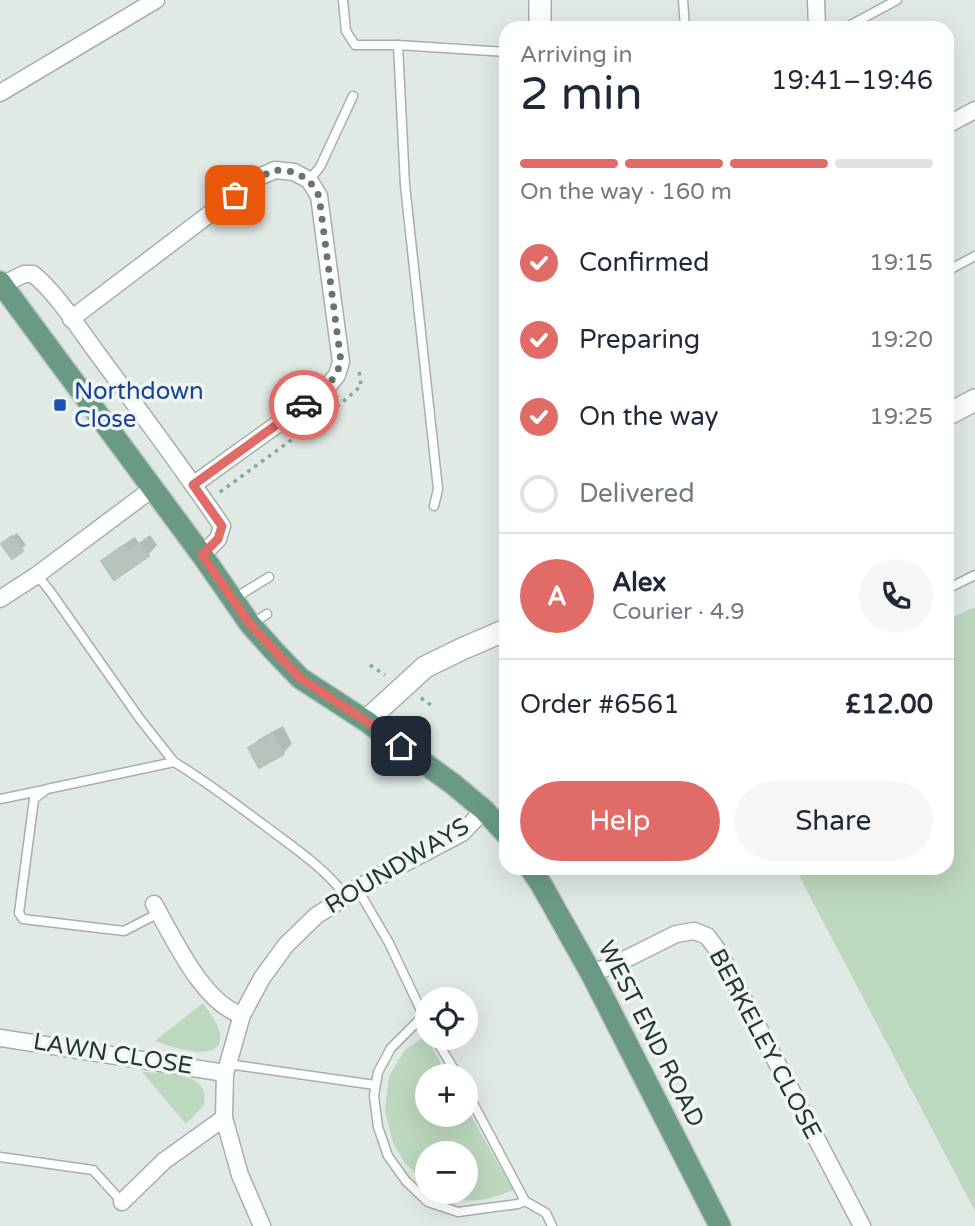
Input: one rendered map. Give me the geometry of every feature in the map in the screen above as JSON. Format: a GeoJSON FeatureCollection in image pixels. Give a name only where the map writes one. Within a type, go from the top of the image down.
{"type":"FeatureCollection","features":[{"type":"Feature","properties":{"kind":"main road"},"geometry":{"type":"LineString","coordinates":[[1,283],[233,600],[259,619],[300,678],[366,721],[453,784],[499,826]]}},
{"type":"Feature","properties":{"kind":"main road","name":"WEST END ROAD"},"geometry":{"type":"LineString","coordinates":[[535,875],[591,973],[720,1226]]}},
{"type":"Feature","properties":{"kind":"street"},"geometry":{"type":"LineString","coordinates":[[0,93],[156,0]]}},
{"type":"Feature","properties":{"kind":"street"},"geometry":{"type":"LineString","coordinates":[[540,0],[540,21]]}},
{"type":"Feature","properties":{"kind":"street"},"geometry":{"type":"LineString","coordinates":[[816,0],[817,21]]}},
{"type":"Feature","properties":{"kind":"street"},"geometry":{"type":"LineString","coordinates":[[954,121],[975,110]]}},
{"type":"Feature","properties":{"kind":"street"},"geometry":{"type":"LineString","coordinates":[[71,318],[257,178],[275,170],[294,172],[309,180],[319,196],[341,362],[337,375],[325,390],[193,485]]}},
{"type":"Feature","properties":{"kind":"street"},"geometry":{"type":"LineString","coordinates":[[1,283],[24,274],[33,274],[48,288],[71,318],[222,526],[218,539],[202,555]]}},
{"type":"Feature","properties":{"kind":"street"},"geometry":{"type":"LineString","coordinates":[[954,411],[975,400]]}},
{"type":"Feature","properties":{"kind":"street"},"geometry":{"type":"LineString","coordinates":[[0,599],[37,575],[152,489]]}},
{"type":"Feature","properties":{"kind":"street"},"geometry":{"type":"LineString","coordinates":[[366,721],[425,667],[499,633]]}},
{"type":"Feature","properties":{"kind":"street","name":"ROUNDWAYS"},"geometry":{"type":"LineString","coordinates":[[262,1226],[240,1175],[223,1118],[226,1068],[242,1015],[262,978],[286,945],[317,915],[351,892],[462,833],[484,810]]}},
{"type":"Feature","properties":{"kind":"street"},"geometry":{"type":"LineString","coordinates":[[156,908],[191,968],[210,994],[231,1012],[242,1015]]}},
{"type":"Feature","properties":{"kind":"street","name":"BERKELEY CLOSE"},"geometry":{"type":"LineString","coordinates":[[591,973],[614,965],[677,934],[694,931],[707,936],[719,951],[862,1226]]}},
{"type":"Feature","properties":{"kind":"street","name":"LAWN CLOSE"},"geometry":{"type":"LineString","coordinates":[[0,1038],[226,1068]]}},
{"type":"Feature","properties":{"kind":"street"},"geometry":{"type":"LineString","coordinates":[[122,1202],[164,1161],[223,1118]]}},
{"type":"Feature","properties":{"kind":"lane"},"geometry":{"type":"LineString","coordinates":[[344,0],[346,31],[355,45],[499,52]]}},
{"type":"Feature","properties":{"kind":"lane"},"geometry":{"type":"LineString","coordinates":[[684,0],[685,21]]}},
{"type":"Feature","properties":{"kind":"lane"},"geometry":{"type":"LineString","coordinates":[[858,21],[897,0]]}},
{"type":"Feature","properties":{"kind":"lane"},"geometry":{"type":"LineString","coordinates":[[398,45],[405,185],[438,489],[434,506]]}},
{"type":"Feature","properties":{"kind":"lane"},"geometry":{"type":"LineString","coordinates":[[309,180],[320,167],[354,96]]}},
{"type":"Feature","properties":{"kind":"lane"},"geometry":{"type":"LineString","coordinates":[[954,267],[975,256]]}},
{"type":"Feature","properties":{"kind":"lane"},"geometry":{"type":"LineString","coordinates":[[37,575],[174,762],[197,776],[351,892],[389,943],[415,998]]}},
{"type":"Feature","properties":{"kind":"lane"},"geometry":{"type":"LineString","coordinates":[[954,586],[975,575]]}},
{"type":"Feature","properties":{"kind":"lane"},"geometry":{"type":"LineString","coordinates":[[233,600],[270,577]]}},
{"type":"Feature","properties":{"kind":"lane"},"geometry":{"type":"LineString","coordinates":[[0,799],[174,762]]}},
{"type":"Feature","properties":{"kind":"lane"},"geometry":{"type":"LineString","coordinates":[[47,789],[34,799],[19,913],[23,919],[124,931],[156,908]]}},
{"type":"Feature","properties":{"kind":"lane"},"geometry":{"type":"LineString","coordinates":[[415,1028],[391,1048],[377,1072],[373,1096],[378,1127],[388,1156],[406,1181],[428,1202],[458,1212],[525,1201]]}},
{"type":"Feature","properties":{"kind":"lane"},"geometry":{"type":"LineString","coordinates":[[226,1068],[375,1085]]}},
{"type":"Feature","properties":{"kind":"lane"},"geometry":{"type":"LineString","coordinates":[[478,1113],[525,1201],[546,1213],[552,1226]]}},
{"type":"Feature","properties":{"kind":"lane"},"geometry":{"type":"LineString","coordinates":[[0,1157],[93,1170],[122,1202]]}},
{"type":"Feature","properties":{"kind":"path"},"geometry":{"type":"LineString","coordinates":[[215,496],[338,406],[361,386],[357,359]]}},
{"type":"Feature","properties":{"kind":"green space"},"geometry":{"type":"Polygon","coordinates":[[[975,607],[975,1211],[799,875],[954,875],[954,617],[975,607]]]}},
{"type":"Feature","properties":{"kind":"green space"},"geometry":{"type":"Polygon","coordinates":[[[203,1003],[218,1027],[220,1040],[217,1047],[198,1052],[155,1041],[203,1003]]]}},
{"type":"Feature","properties":{"kind":"green space"},"geometry":{"type":"Polygon","coordinates":[[[415,1043],[415,1050],[434,1050],[441,1064],[415,1064],[415,1127],[477,1127],[513,1190],[478,1200],[478,1141],[415,1141],[415,1173],[405,1163],[393,1143],[385,1110],[389,1076],[405,1050],[415,1043]]]}},
{"type":"Feature","properties":{"kind":"green space"},"geometry":{"type":"Polygon","coordinates":[[[142,1072],[178,1075],[195,1081],[204,1093],[204,1105],[186,1124],[142,1072]]]}},
{"type":"Feature","properties":{"kind":"building"},"geometry":{"type":"Polygon","coordinates":[[[12,536],[23,551],[12,559],[1,544],[12,536]]]}},
{"type":"Feature","properties":{"kind":"building"},"geometry":{"type":"Polygon","coordinates":[[[140,543],[149,556],[114,580],[101,561],[125,545],[130,551],[140,543]]]}},
{"type":"Feature","properties":{"kind":"building"},"geometry":{"type":"Polygon","coordinates":[[[273,734],[284,754],[259,768],[248,748],[273,734]]]}},
{"type":"Feature","properties":{"kind":"way so far"},"geometry":{"type":"LineString","coordinates":[[235,195],[257,178],[275,170],[294,172],[309,180],[319,196],[341,362],[337,375],[325,390],[304,405]]}},
{"type":"Feature","properties":{"kind":"place","name":"Northdown Close"},"geometry":{"type":"Point","coordinates":[60,405]}},
{"type":"Feature","properties":{"kind":"route"},"geometry":{"type":"LineString","coordinates":[[304,405],[193,485],[222,526],[218,539],[202,555],[250,624],[300,678],[401,746]]}}]}
